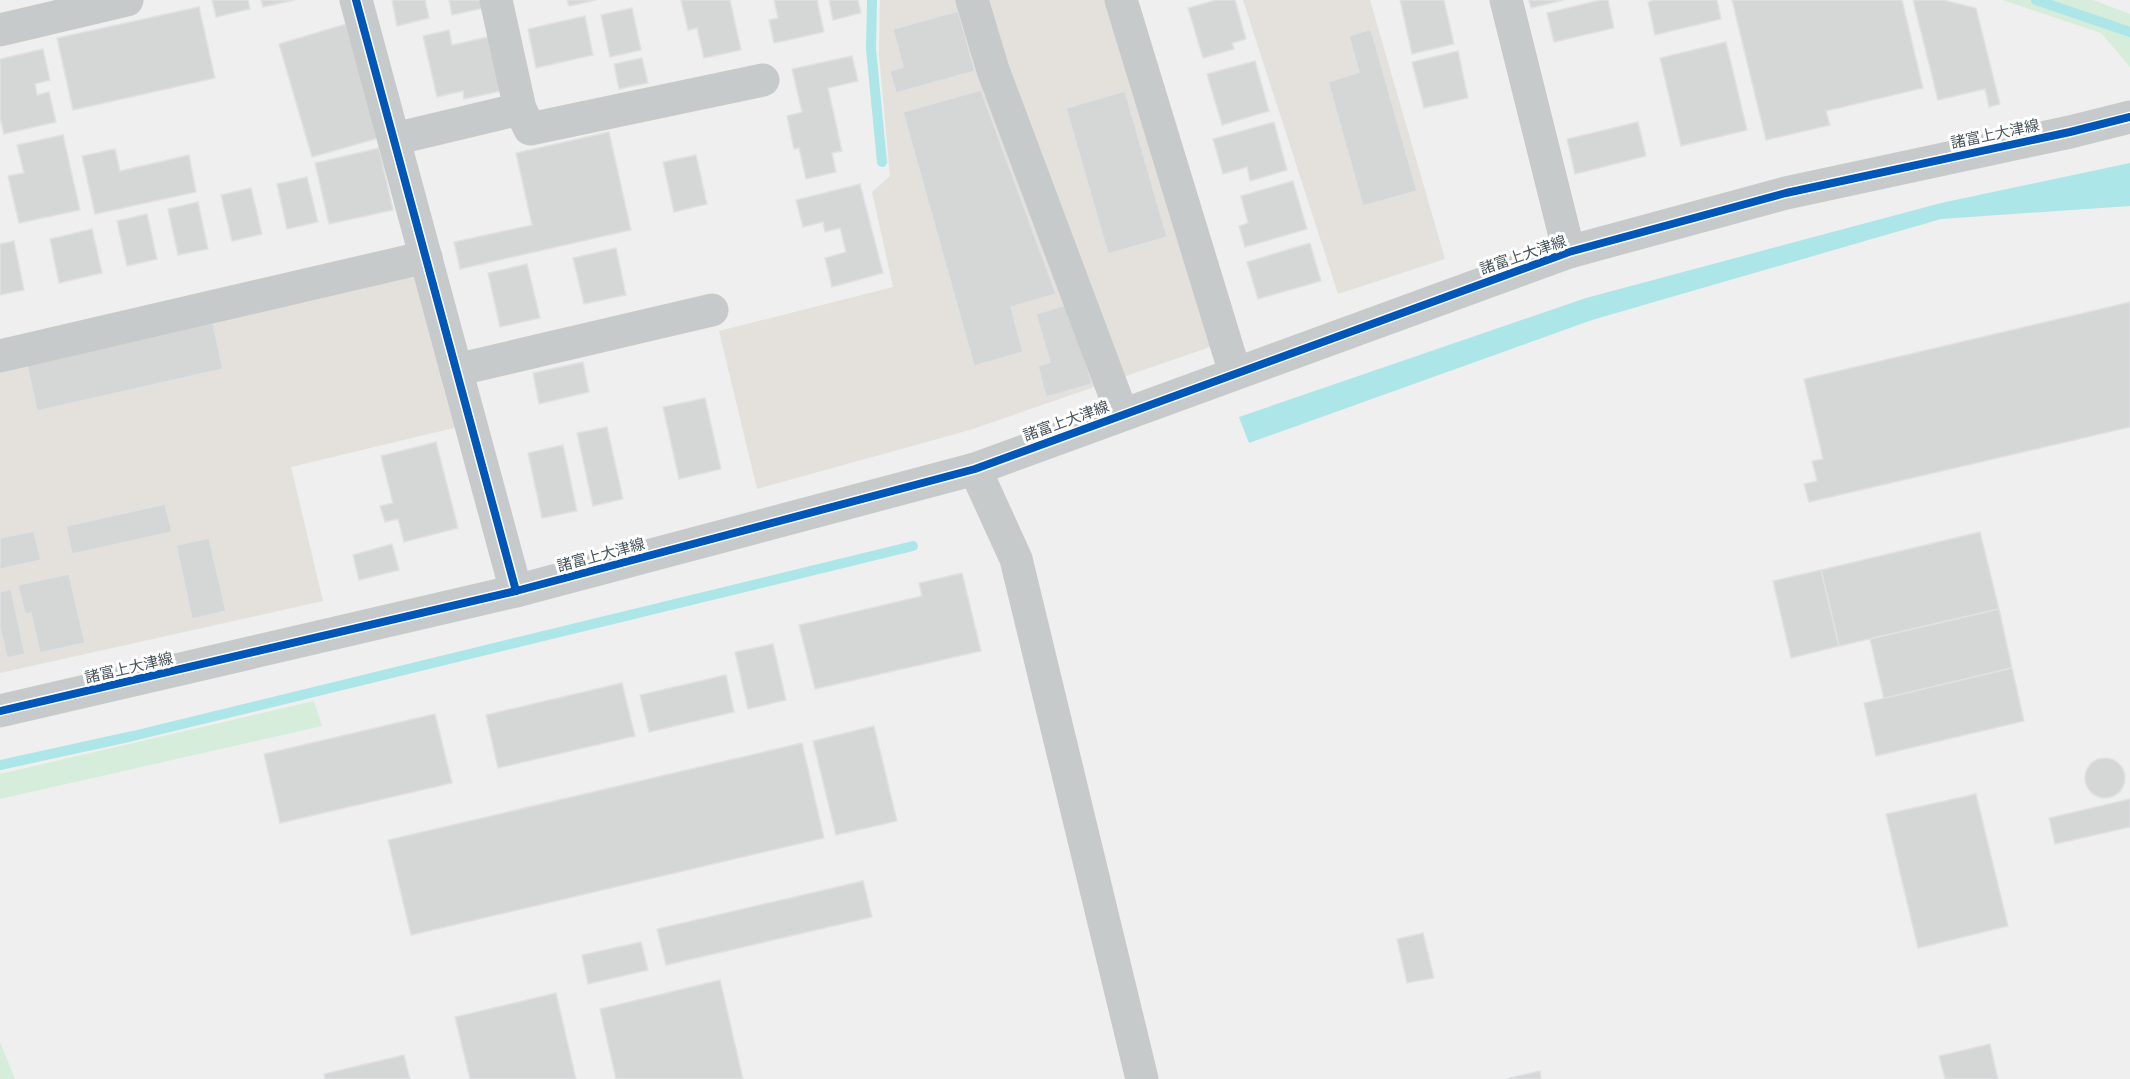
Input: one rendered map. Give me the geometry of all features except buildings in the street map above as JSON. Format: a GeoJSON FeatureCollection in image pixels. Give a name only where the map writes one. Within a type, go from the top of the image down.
{"type":"FeatureCollection","features":[{"type":"Feature","properties":{"kind":"street"},"geometry":{"type":"LineString","coordinates":[[0,30],[127,0]]}},
{"type":"Feature","properties":{"kind":"street"},"geometry":{"type":"LineString","coordinates":[[357,0],[516,591]]}},
{"type":"Feature","properties":{"kind":"street"},"geometry":{"type":"LineString","coordinates":[[496,0],[520,109],[530,129],[763,80]]}},
{"type":"Feature","properties":{"kind":"street"},"geometry":{"type":"LineString","coordinates":[[972,0],[993,70],[1122,414]]}},
{"type":"Feature","properties":{"kind":"street"},"geometry":{"type":"LineString","coordinates":[[1121,0],[1235,373]]}},
{"type":"Feature","properties":{"kind":"street"},"geometry":{"type":"LineString","coordinates":[[1506,0],[1569,252]]}},
{"type":"Feature","properties":{"kind":"street"},"geometry":{"type":"LineString","coordinates":[[394,139],[520,109]]}},
{"type":"Feature","properties":{"kind":"street","name":"諸富上大津線"},"geometry":{"type":"LineString","coordinates":[[0,711],[516,591],[975,469],[1569,252],[1786,193],[2130,117]]}},
{"type":"Feature","properties":{"kind":"street"},"geometry":{"type":"LineString","coordinates":[[0,356],[426,257]]}},
{"type":"Feature","properties":{"kind":"street"},"geometry":{"type":"LineString","coordinates":[[456,370],[712,310]]}},
{"type":"Feature","properties":{"kind":"street"},"geometry":{"type":"LineString","coordinates":[[975,469],[1016,559],[1142,1079]]}},
{"type":"Feature","properties":{"kind":"shaded area"},"geometry":{"type":"Polygon","coordinates":[[[880,0],[1109,0],[1213,346],[970,430],[757,489],[719,331],[893,287],[872,192],[890,176],[879,55],[880,0]]]}},
{"type":"Feature","properties":{"kind":"shaded area"},"geometry":{"type":"Polygon","coordinates":[[[1243,0],[1370,0],[1445,259],[1338,294],[1243,0]]]}},
{"type":"Feature","properties":{"kind":"shaded area"},"geometry":{"type":"Polygon","coordinates":[[[419,267],[462,426],[291,467],[323,601],[0,673],[0,363],[419,267]]]}},
{"type":"Feature","properties":{"kind":"green space"},"geometry":{"type":"Polygon","coordinates":[[[2003,0],[2093,0],[2130,14],[2130,67],[2101,33],[2003,0]]]}},
{"type":"Feature","properties":{"kind":"green space"},"geometry":{"type":"Polygon","coordinates":[[[314,701],[322,726],[0,799],[0,774],[314,701]]]}},
{"type":"Feature","properties":{"kind":"green space"},"geometry":{"type":"Polygon","coordinates":[[[0,1042],[15,1079],[0,1079],[0,1042]]]}},
{"type":"Feature","properties":{"kind":"water"},"geometry":{"type":"Polygon","coordinates":[[[2130,163],[2130,206],[1941,219],[1592,320],[1249,443],[1239,417],[1586,298],[1941,203],[2130,163]]]}},
{"type":"Feature","properties":{"kind":"waterway"},"geometry":{"type":"LineString","coordinates":[[872,0],[871,49],[882,162]]}},
{"type":"Feature","properties":{"kind":"waterway"},"geometry":{"type":"LineString","coordinates":[[2036,0],[2130,32]]}},
{"type":"Feature","properties":{"kind":"waterway"},"geometry":{"type":"LineString","coordinates":[[0,765],[133,736],[913,546]]}},
{"type":"Feature","properties":{"kind":"cycle path"},"geometry":{"type":"LineString","coordinates":[[356,0],[516,591]]}},
{"type":"Feature","properties":{"kind":"cycle path"},"geometry":{"type":"LineString","coordinates":[[0,711],[516,591],[975,469],[1569,252],[1786,193],[2130,117]]}}]}
